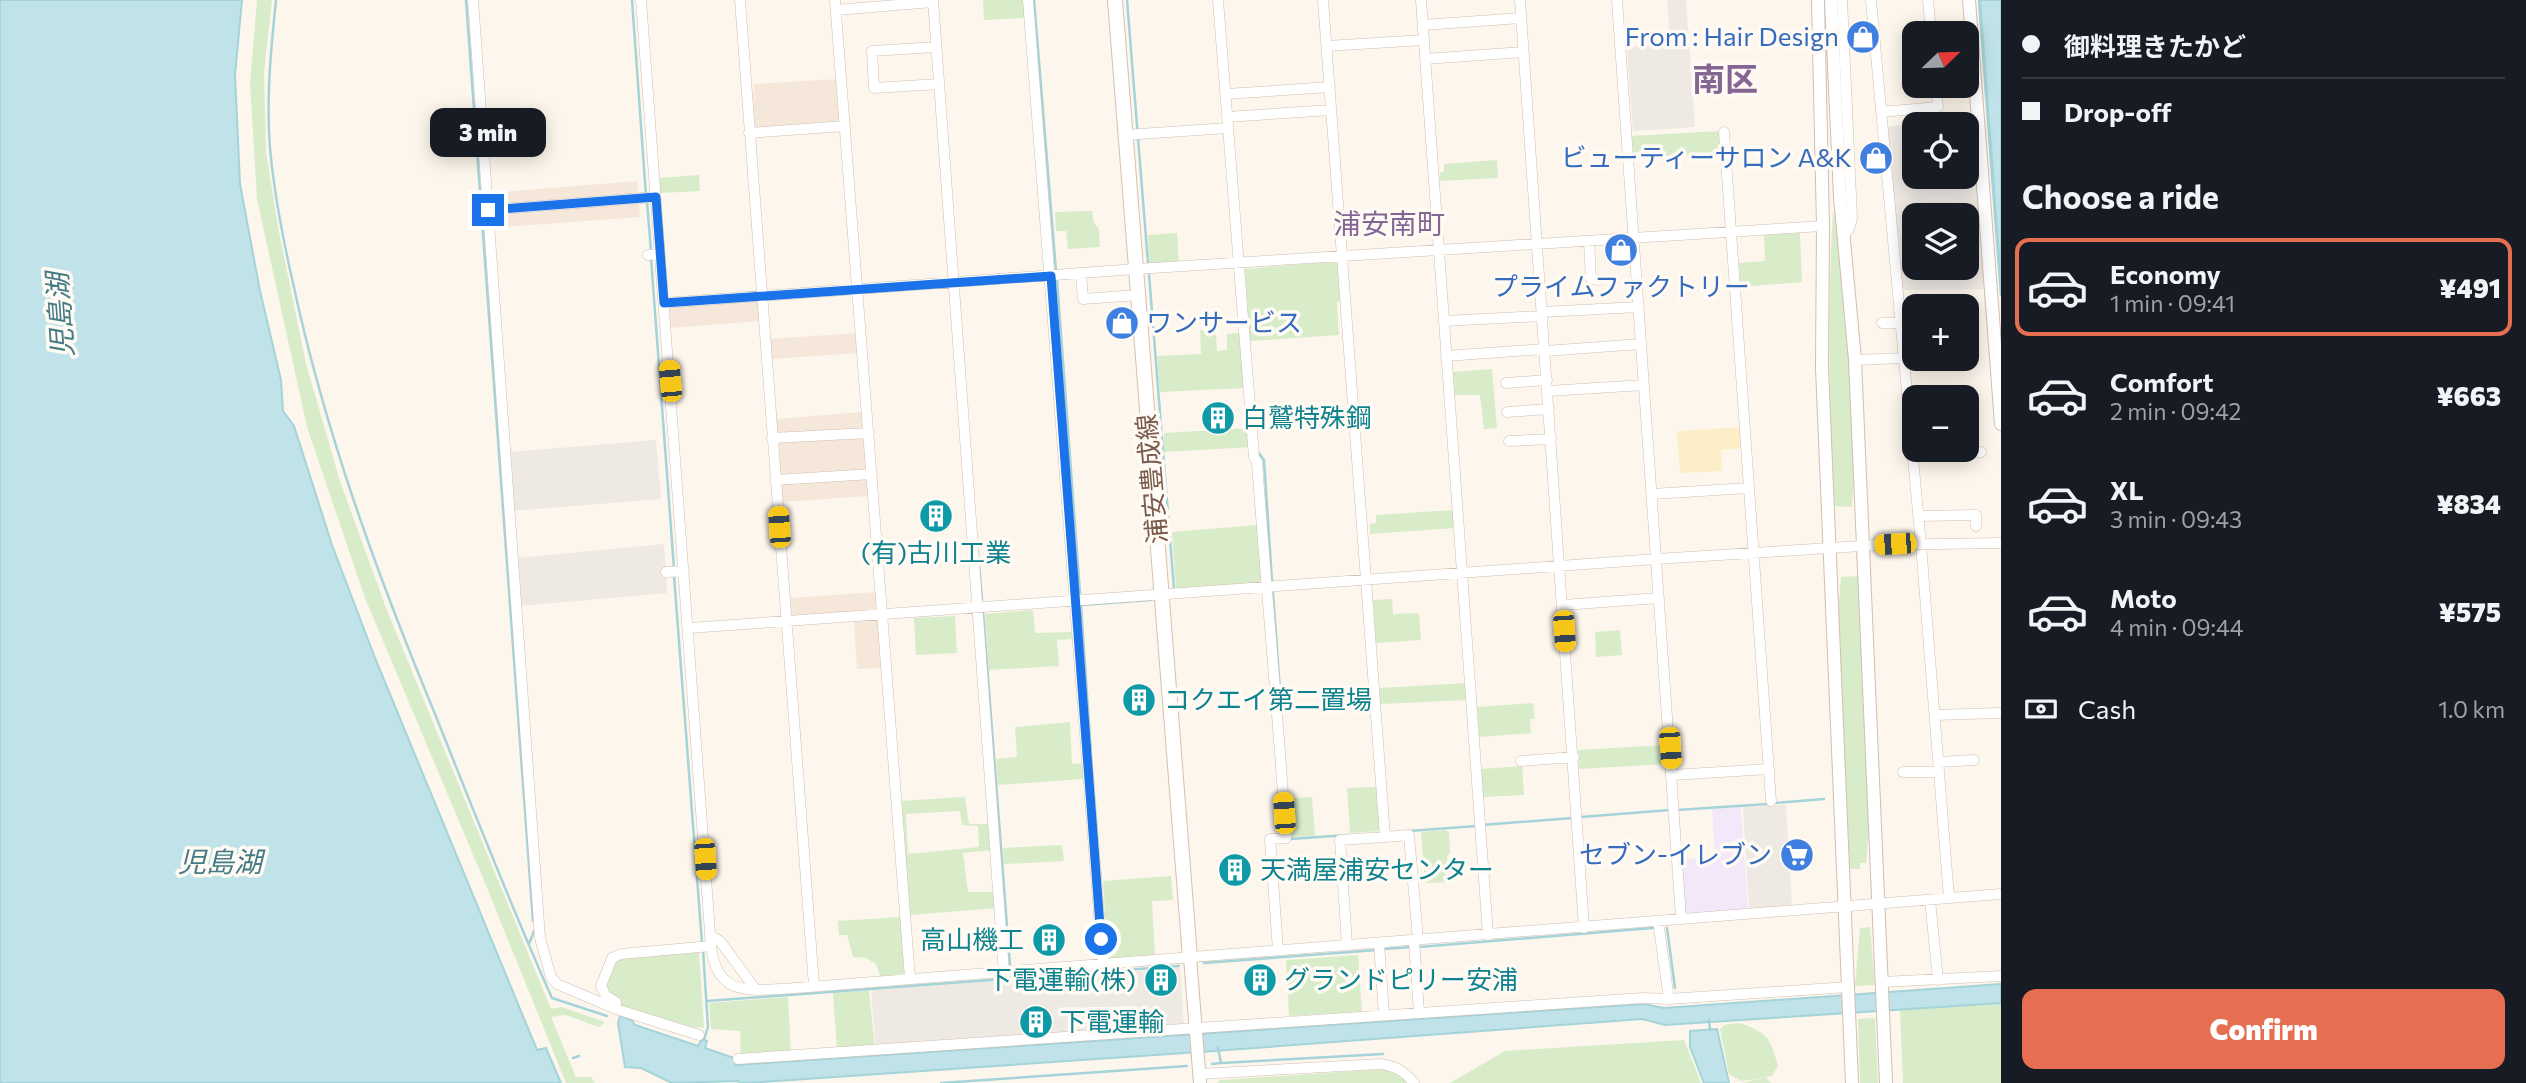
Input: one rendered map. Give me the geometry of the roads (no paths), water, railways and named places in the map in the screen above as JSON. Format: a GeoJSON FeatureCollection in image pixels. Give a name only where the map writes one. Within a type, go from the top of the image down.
{"type":"FeatureCollection","features":[{"type":"Feature","properties":{"kind":"main road","name":"浦安豊成線"},"geometry":{"type":"LineString","coordinates":[[1115,0],[1133,135],[1136,269],[1190,957]]}},
{"type":"Feature","properties":{"kind":"street"},"geometry":{"type":"LineString","coordinates":[[473,0],[540,938],[551,976],[557,984],[616,1009],[699,1035]]}},
{"type":"Feature","properties":{"kind":"street"},"geometry":{"type":"LineString","coordinates":[[641,0],[650,197],[655,255],[664,303],[675,572],[689,628],[707,944],[718,973],[727,982],[739,989],[756,990],[1347,945],[1380,948],[1488,935],[1658,920],[2001,894]]}},
{"type":"Feature","properties":{"kind":"street"},"geometry":{"type":"LineString","coordinates":[[740,0],[814,986]]}},
{"type":"Feature","properties":{"kind":"street"},"geometry":{"type":"LineString","coordinates":[[1028,0],[1103,965]]}},
{"type":"Feature","properties":{"kind":"street"},"geometry":{"type":"LineString","coordinates":[[1218,0],[1254,457],[1257,462],[1268,587],[1286,838],[1270,839],[1278,950]]}},
{"type":"Feature","properties":{"kind":"street"},"geometry":{"type":"LineString","coordinates":[[1323,0],[1384,837]]}},
{"type":"Feature","properties":{"kind":"street"},"geometry":{"type":"LineString","coordinates":[[1421,0],[1449,355],[1488,935]]}},
{"type":"Feature","properties":{"kind":"street"},"geometry":{"type":"LineString","coordinates":[[1520,0],[1565,605],[1584,928]]}},
{"type":"Feature","properties":{"kind":"street"},"geometry":{"type":"LineString","coordinates":[[1617,0],[1654,494],[1656,559],[1681,918]]}},
{"type":"Feature","properties":{"kind":"street"},"geometry":{"type":"LineString","coordinates":[[1818,0],[1823,226],[1822,368],[1852,1083]]}},
{"type":"Feature","properties":{"kind":"street"},"geometry":{"type":"LineString","coordinates":[[1831,0],[1843,236],[1855,360],[1886,1083]]}},
{"type":"Feature","properties":{"kind":"street"},"geometry":{"type":"LineString","coordinates":[[1842,0],[1852,218],[1849,229],[1843,236]]}},
{"type":"Feature","properties":{"kind":"street"},"geometry":{"type":"LineString","coordinates":[[1871,0],[1902,346]]}},
{"type":"Feature","properties":{"kind":"street"},"geometry":{"type":"LineString","coordinates":[[1928,0],[1930,21]]}},
{"type":"Feature","properties":{"kind":"street"},"geometry":{"type":"LineString","coordinates":[[1969,0],[2001,424]]}},
{"type":"Feature","properties":{"kind":"street"},"geometry":{"type":"LineString","coordinates":[[910,979],[836,5],[933,1],[1004,972]]}},
{"type":"Feature","properties":{"kind":"street"},"geometry":{"type":"LineString","coordinates":[[1423,25],[1521,18]]}},
{"type":"Feature","properties":{"kind":"street"},"geometry":{"type":"LineString","coordinates":[[1327,46],[1424,40]]}},
{"type":"Feature","properties":{"kind":"street"},"geometry":{"type":"LineString","coordinates":[[936,47],[872,51],[874,88],[939,84]]}},
{"type":"Feature","properties":{"kind":"street"},"geometry":{"type":"LineString","coordinates":[[1425,59],[1523,52]]}},
{"type":"Feature","properties":{"kind":"street"},"geometry":{"type":"LineString","coordinates":[[1226,94],[1330,87]]}},
{"type":"Feature","properties":{"kind":"street"},"geometry":{"type":"LineString","coordinates":[[1881,112],[1938,107],[1937,98]]}},
{"type":"Feature","properties":{"kind":"street"},"geometry":{"type":"LineString","coordinates":[[1133,135],[1331,110]]}},
{"type":"Feature","properties":{"kind":"street"},"geometry":{"type":"LineString","coordinates":[[749,133],[845,126]]}},
{"type":"Feature","properties":{"kind":"street"},"geometry":{"type":"LineString","coordinates":[[1724,132],[1771,801]]}},
{"type":"Feature","properties":{"kind":"street"},"geometry":{"type":"LineString","coordinates":[[488,210],[650,197]]}},
{"type":"Feature","properties":{"kind":"street"},"geometry":{"type":"LineString","coordinates":[[664,303],[1136,269],[1823,226]]}},
{"type":"Feature","properties":{"kind":"street"},"geometry":{"type":"LineString","coordinates":[[1589,241],[1591,279],[1599,280]]}},
{"type":"Feature","properties":{"kind":"street"},"geometry":{"type":"LineString","coordinates":[[1081,274],[1083,299],[1138,295]]}},
{"type":"Feature","properties":{"kind":"street"},"geometry":{"type":"LineString","coordinates":[[1446,321],[1639,307]]}},
{"type":"Feature","properties":{"kind":"street"},"geometry":{"type":"LineString","coordinates":[[1882,323],[1900,323]]}},
{"type":"Feature","properties":{"kind":"street"},"geometry":{"type":"LineString","coordinates":[[1449,355],[1641,344]]}},
{"type":"Feature","properties":{"kind":"street"},"geometry":{"type":"LineString","coordinates":[[1855,360],[1902,358]]}},
{"type":"Feature","properties":{"kind":"street"},"geometry":{"type":"LineString","coordinates":[[1506,383],[1549,388],[1644,385]]}},
{"type":"Feature","properties":{"kind":"street"},"geometry":{"type":"LineString","coordinates":[[1507,412],[1549,410]]}},
{"type":"Feature","properties":{"kind":"street"},"geometry":{"type":"LineString","coordinates":[[772,438],[869,433]]}},
{"type":"Feature","properties":{"kind":"street"},"geometry":{"type":"LineString","coordinates":[[1509,440],[1551,439]]}},
{"type":"Feature","properties":{"kind":"street"},"geometry":{"type":"LineString","coordinates":[[1912,462],[1921,545],[1949,898]]}},
{"type":"Feature","properties":{"kind":"street"},"geometry":{"type":"LineString","coordinates":[[775,480],[872,474]]}},
{"type":"Feature","properties":{"kind":"street"},"geometry":{"type":"LineString","coordinates":[[1654,494],[1749,488]]}},
{"type":"Feature","properties":{"kind":"street"},"geometry":{"type":"LineString","coordinates":[[1918,516],[1976,514],[1976,526]]}},
{"type":"Feature","properties":{"kind":"street"},"geometry":{"type":"LineString","coordinates":[[689,628],[1656,559],[1864,546],[2001,543]]}},
{"type":"Feature","properties":{"kind":"street"},"geometry":{"type":"LineString","coordinates":[[1565,605],[1659,598]]}},
{"type":"Feature","properties":{"kind":"street"},"geometry":{"type":"LineString","coordinates":[[1935,715],[1999,713]]}},
{"type":"Feature","properties":{"kind":"street"},"geometry":{"type":"LineString","coordinates":[[1521,761],[1574,757]]}},
{"type":"Feature","properties":{"kind":"street"},"geometry":{"type":"LineString","coordinates":[[1903,772],[1974,760]]}},
{"type":"Feature","properties":{"kind":"street"},"geometry":{"type":"LineString","coordinates":[[1672,775],[1769,769]]}},
{"type":"Feature","properties":{"kind":"street"},"geometry":{"type":"LineString","coordinates":[[1347,945],[1340,840],[1409,835],[1419,1012]]}},
{"type":"Feature","properties":{"kind":"street"},"geometry":{"type":"LineString","coordinates":[[1930,900],[1938,980]]}},
{"type":"Feature","properties":{"kind":"street"},"geometry":{"type":"LineString","coordinates":[[1658,920],[1669,999]]}},
{"type":"Feature","properties":{"kind":"street"},"geometry":{"type":"LineString","coordinates":[[616,1009],[616,1002],[606,996],[601,986],[612,958],[621,954],[720,941],[756,990]]}},
{"type":"Feature","properties":{"kind":"street"},"geometry":{"type":"LineString","coordinates":[[1380,948],[1384,1015]]}},
{"type":"Feature","properties":{"kind":"street"},"geometry":{"type":"LineString","coordinates":[[1190,957],[1200,1079],[1380,1064],[1391,1065],[1404,1071],[1414,1083]]}},
{"type":"Feature","properties":{"kind":"street"},"geometry":{"type":"LineString","coordinates":[[1882,985],[2001,976]]}},
{"type":"Feature","properties":{"kind":"street"},"geometry":{"type":"LineString","coordinates":[[738,1059],[1419,1012],[1848,989]]}},
{"type":"Feature","properties":{"kind":"water","name":"児島湖"},"geometry":{"type":"Polygon","coordinates":[[[0,0],[242,0],[235,75],[240,184],[260,291],[281,380],[283,411],[294,426],[332,545],[375,658],[537,1050],[546,1048],[561,1083],[0,1083],[0,0]]]}},
{"type":"Feature","properties":{"kind":"water"},"geometry":{"type":"Polygon","coordinates":[[[1980,0],[2001,0],[2001,282],[1980,0]]]}},
{"type":"Feature","properties":{"kind":"water"},"geometry":{"type":"Polygon","coordinates":[[[2001,984],[2001,1003],[1665,1025],[1642,1019],[747,1083],[672,1083],[641,1068],[625,1067],[618,1023],[620,1016],[632,1020],[635,1025],[698,1046],[702,1039],[707,1041],[705,1048],[734,1058],[736,1065],[1643,1004],[1664,1008],[2001,984]]]}},
{"type":"Feature","properties":{"kind":"water"},"geometry":{"type":"Polygon","coordinates":[[[1717,1029],[1729,1083],[1704,1083],[1690,1047],[1690,1031],[1717,1029]]]}},
{"type":"Feature","properties":{"kind":"waterway"},"geometry":{"type":"LineString","coordinates":[[276,0],[269,111],[276,199],[306,339],[354,502],[414,661],[552,998],[607,1016]]}},
{"type":"Feature","properties":{"kind":"waterway"},"geometry":{"type":"LineString","coordinates":[[466,0],[533,921]]}},
{"type":"Feature","properties":{"kind":"waterway"},"geometry":{"type":"LineString","coordinates":[[632,0],[646,196]]}},
{"type":"Feature","properties":{"kind":"waterway"},"geometry":{"type":"LineString","coordinates":[[1034,0],[1056,271]]}},
{"type":"Feature","properties":{"kind":"waterway"},"geometry":{"type":"LineString","coordinates":[[1127,0],[1148,263]]}},
{"type":"Feature","properties":{"kind":"waterway"},"geometry":{"type":"LineString","coordinates":[[1979,0],[2001,295]]}},
{"type":"Feature","properties":{"kind":"waterway"},"geometry":{"type":"LineString","coordinates":[[647,202],[651,251]]}},
{"type":"Feature","properties":{"kind":"waterway"},"geometry":{"type":"LineString","coordinates":[[651,258],[674,569]]}},
{"type":"Feature","properties":{"kind":"waterway"},"geometry":{"type":"LineString","coordinates":[[1149,274],[1174,589]]}},
{"type":"Feature","properties":{"kind":"waterway"},"geometry":{"type":"LineString","coordinates":[[1057,279],[1080,593]]}},
{"type":"Feature","properties":{"kind":"waterway"},"geometry":{"type":"LineString","coordinates":[[1258,452],[1264,460],[1272,581]]}},
{"type":"Feature","properties":{"kind":"waterway"},"geometry":{"type":"LineString","coordinates":[[977,542],[982,599]]}},
{"type":"Feature","properties":{"kind":"waterway"},"geometry":{"type":"LineString","coordinates":[[674,576],[702,943]]}},
{"type":"Feature","properties":{"kind":"waterway"},"geometry":{"type":"LineString","coordinates":[[1273,593],[1280,691]]}},
{"type":"Feature","properties":{"kind":"waterway"},"geometry":{"type":"LineString","coordinates":[[1091,754],[1081,605],[1151,600]]}},
{"type":"Feature","properties":{"kind":"waterway"},"geometry":{"type":"LineString","coordinates":[[983,612],[1010,965]]}},
{"type":"Feature","properties":{"kind":"waterway"},"geometry":{"type":"LineString","coordinates":[[1775,803],[1824,799]]}},
{"type":"Feature","properties":{"kind":"waterway"},"geometry":{"type":"LineString","coordinates":[[1677,810],[1768,804]]}},
{"type":"Feature","properties":{"kind":"waterway"},"geometry":{"type":"LineString","coordinates":[[1581,817],[1670,810]]}},
{"type":"Feature","properties":{"kind":"waterway"},"geometry":{"type":"LineString","coordinates":[[1482,825],[1573,818]]}},
{"type":"Feature","properties":{"kind":"waterway"},"geometry":{"type":"LineString","coordinates":[[1409,831],[1476,826]]}},
{"type":"Feature","properties":{"kind":"waterway"},"geometry":{"type":"LineString","coordinates":[[1290,839],[1348,835]]}},
{"type":"Feature","properties":{"kind":"waterway"},"geometry":{"type":"LineString","coordinates":[[1419,947],[1653,928]]}},
{"type":"Feature","properties":{"kind":"waterway"},"geometry":{"type":"LineString","coordinates":[[1667,928],[1675,988]]}},
{"type":"Feature","properties":{"kind":"waterway"},"geometry":{"type":"LineString","coordinates":[[529,944],[534,931]]}},
{"type":"Feature","properties":{"kind":"waterway"},"geometry":{"type":"LineString","coordinates":[[1384,949],[1412,947]]}},
{"type":"Feature","properties":{"kind":"waterway"},"geometry":{"type":"LineString","coordinates":[[703,949],[708,1027],[704,1040]]}},
{"type":"Feature","properties":{"kind":"waterway"},"geometry":{"type":"LineString","coordinates":[[1204,963],[1377,950]]}},
{"type":"Feature","properties":{"kind":"waterway"},"geometry":{"type":"LineString","coordinates":[[707,1001],[1179,966]]}},
{"type":"Feature","properties":{"kind":"waterway"},"geometry":{"type":"LineString","coordinates":[[1709,1020],[1710,1030]]}},
{"type":"Feature","properties":{"kind":"waterway"},"geometry":{"type":"LineString","coordinates":[[1218,1048],[1221,1063],[1383,1054]]}},
{"type":"Feature","properties":{"kind":"waterway"},"geometry":{"type":"LineString","coordinates":[[573,1058],[579,1056]]}},
{"type":"Feature","properties":{"kind":"waterway"},"geometry":{"type":"LineString","coordinates":[[1212,1064],[1221,1063]]}},
{"type":"Feature","properties":{"kind":"waterway"},"geometry":{"type":"LineString","coordinates":[[941,1083],[1187,1066]]}},
{"type":"Feature","properties":{"kind":"place","name":"From : Hair Design"},"geometry":{"type":"Point","coordinates":[1863,37]}},
{"type":"Feature","properties":{"kind":"place","name":"ビューティーサロン A&K"},"geometry":{"type":"Point","coordinates":[1876,158]}},
{"type":"Feature","properties":{"kind":"place","name":"プライムファクトリー"},"geometry":{"type":"Point","coordinates":[1621,250]}},
{"type":"Feature","properties":{"kind":"place","name":"ワンサービス"},"geometry":{"type":"Point","coordinates":[1122,323]}},
{"type":"Feature","properties":{"kind":"place","name":"白鷲特殊鋼"},"geometry":{"type":"Point","coordinates":[1218,418]}},
{"type":"Feature","properties":{"kind":"place","name":"(有)古川工業"},"geometry":{"type":"Point","coordinates":[936,516]}},
{"type":"Feature","properties":{"kind":"place","name":"コクエイ第二置場"},"geometry":{"type":"Point","coordinates":[1139,700]}},
{"type":"Feature","properties":{"kind":"place","name":"セブン-イレブン"},"geometry":{"type":"Point","coordinates":[1797,855]}},
{"type":"Feature","properties":{"kind":"place","name":"天満屋浦安センター"},"geometry":{"type":"Point","coordinates":[1235,870]}},
{"type":"Feature","properties":{"kind":"place","name":"高山機工"},"geometry":{"type":"Point","coordinates":[1049,940]}},
{"type":"Feature","properties":{"kind":"place","name":"下電運輸(株)"},"geometry":{"type":"Point","coordinates":[1161,980]}},
{"type":"Feature","properties":{"kind":"place","name":"グランドピリー安浦"},"geometry":{"type":"Point","coordinates":[1260,980]}},
{"type":"Feature","properties":{"kind":"place","name":"下電運輸"},"geometry":{"type":"Point","coordinates":[1036,1022]}},
{"type":"Feature","properties":{"kind":"district","name":"南区"},"geometry":{"type":"Point","coordinates":[1725,79]}},
{"type":"Feature","properties":{"kind":"district","name":"浦安南町"},"geometry":{"type":"Point","coordinates":[1389,224]}}]}
